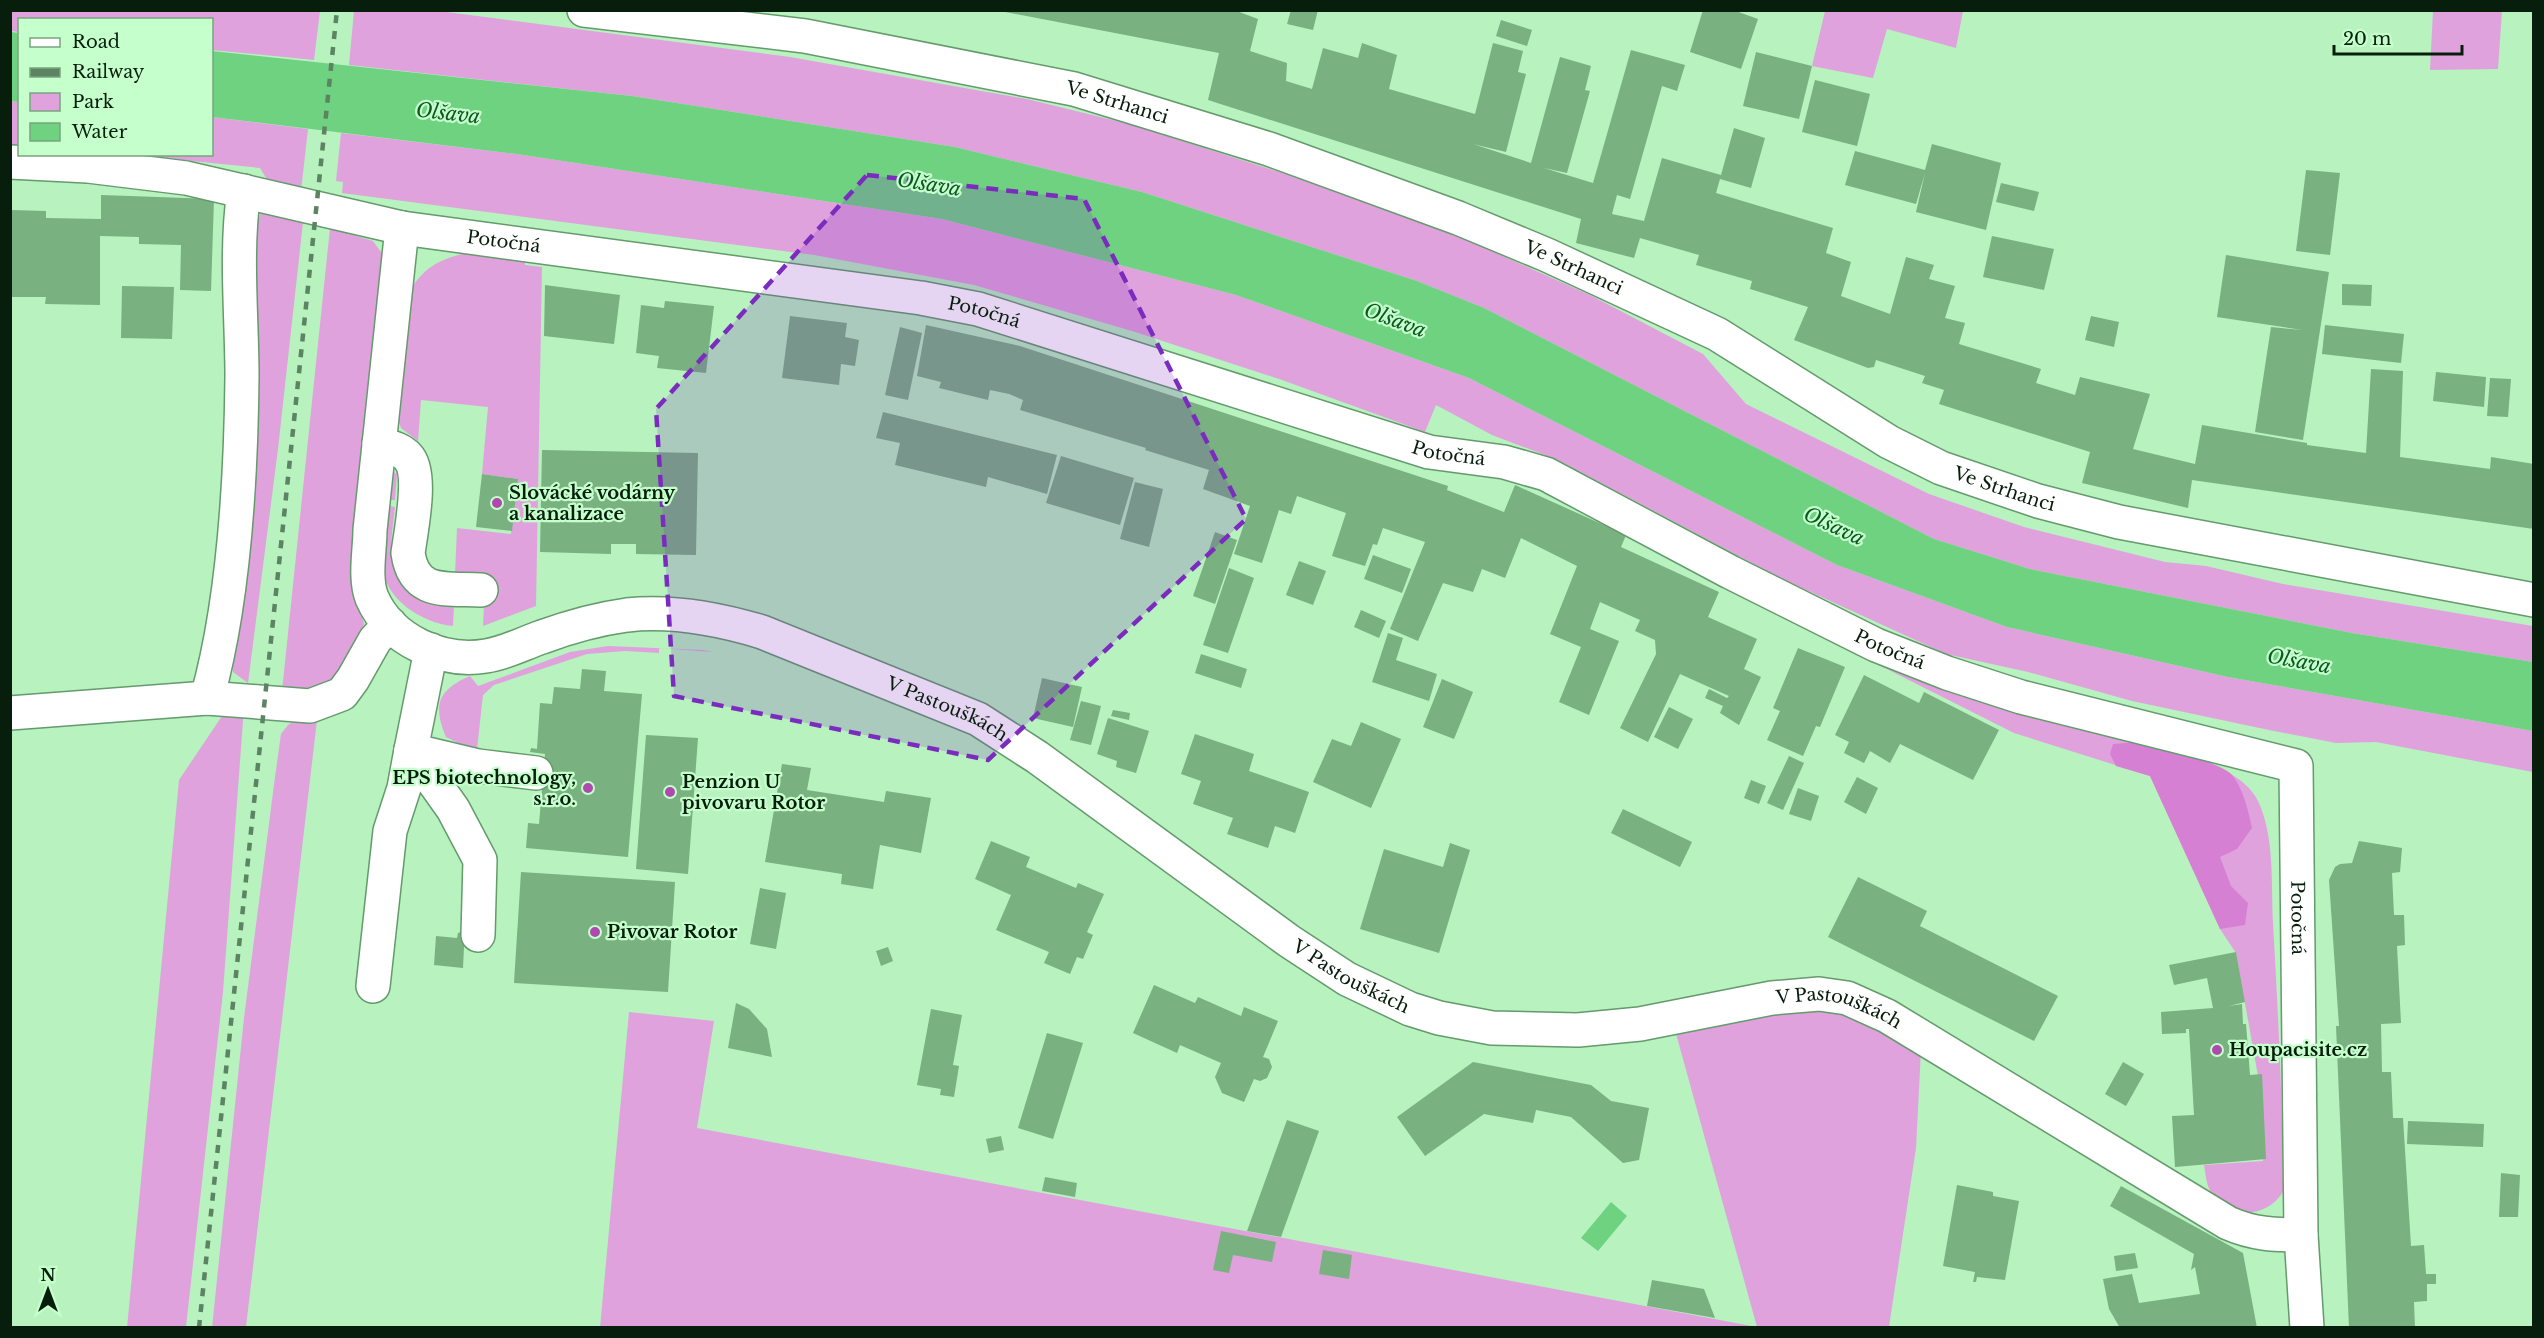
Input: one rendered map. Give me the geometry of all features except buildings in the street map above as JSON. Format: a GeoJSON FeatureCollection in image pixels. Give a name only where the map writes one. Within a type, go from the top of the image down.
{"type":"FeatureCollection","features":[{"type":"Feature","properties":{"kind":"street","name":"Ve Strhanci"},"geometry":{"type":"LineString","coordinates":[[584,10],[805,36],[1074,88],[1269,149],[1447,214],[1547,255],[1717,334],[1879,436],[1941,468],[2038,501],[2119,522],[2534,600]]}},
{"type":"Feature","properties":{"kind":"street","name":"Potočná"},"geometry":{"type":"LineString","coordinates":[[10,162],[88,166],[186,178],[402,228],[921,298],[978,309],[1429,452],[1504,462],[1546,474],[1730,572],[1866,640],[1947,673],[2021,697],[2296,766],[2301,1235],[2307,1328]]}},
{"type":"Feature","properties":{"kind":"street"},"geometry":{"type":"LineString","coordinates":[[207,698],[216,666],[238,481],[242,379],[241,224],[244,191]]}},
{"type":"Feature","properties":{"kind":"street","name":"V Pastouškách"},"geometry":{"type":"LineString","coordinates":[[402,228],[370,530],[369,579],[372,597],[390,624],[415,644],[448,657],[488,656],[572,626],[629,615],[681,616],[733,623],[978,719],[1038,757],[1289,941],[1347,979],[1410,1009],[1439,1018],[1492,1028],[1568,1030],[1641,1024],[1796,995],[1840,996],[1869,1006],[1887,1016],[2228,1223],[2247,1231],[2266,1235],[2301,1235]]}},
{"type":"Feature","properties":{"kind":"street"},"geometry":{"type":"LineString","coordinates":[[379,443],[408,456],[415,469],[408,553],[410,566],[417,579],[429,586],[481,590]]}},
{"type":"Feature","properties":{"kind":"street"},"geometry":{"type":"LineString","coordinates":[[10,713],[207,698],[310,706],[342,694],[375,640],[390,624]]}},
{"type":"Feature","properties":{"kind":"street"},"geometry":{"type":"LineString","coordinates":[[373,986],[390,831],[404,788],[431,650]]}},
{"type":"Feature","properties":{"kind":"street"},"geometry":{"type":"LineString","coordinates":[[411,750],[478,766],[536,773]]}},
{"type":"Feature","properties":{"kind":"street"},"geometry":{"type":"LineString","coordinates":[[411,750],[453,809],[480,860],[478,934]]}},
{"type":"Feature","properties":{"kind":"highlighted area"},"geometry":{"type":"Polygon","coordinates":[[[867,175],[1084,199],[1246,519],[988,760],[674,696],[656,409],[867,175]]]}},
{"type":"Feature","properties":{"kind":"green space"},"geometry":{"type":"Polygon","coordinates":[[[11,10],[320,10],[314,60],[213,50],[213,18],[18,18],[18,32],[11,31],[11,10]]]}},
{"type":"Feature","properties":{"kind":"green space"},"geometry":{"type":"Polygon","coordinates":[[[1825,10],[1963,11],[1956,48],[1887,29],[1873,78],[1812,66],[1825,10]]]}},
{"type":"Feature","properties":{"kind":"green space"},"geometry":{"type":"Polygon","coordinates":[[[354,11],[439,11],[790,57],[1027,99],[1129,124],[1323,186],[1451,233],[1590,295],[1703,354],[1746,404],[1929,494],[2024,527],[2165,562],[2206,566],[2283,584],[2533,626],[2533,662],[2352,633],[2030,569],[1934,539],[1484,308],[1417,281],[1142,192],[955,147],[632,96],[349,65],[354,11]]]}},
{"type":"Feature","properties":{"kind":"green space"},"geometry":{"type":"Polygon","coordinates":[[[2433,11],[2502,11],[2498,69],[2430,70],[2433,11]]]}},
{"type":"Feature","properties":{"kind":"green space"},"geometry":{"type":"Polygon","coordinates":[[[10,101],[18,102],[18,146],[11,146],[10,101]]]}},
{"type":"Feature","properties":{"kind":"green space"},"geometry":{"type":"Polygon","coordinates":[[[213,117],[308,129],[301,191],[268,181],[260,168],[143,156],[213,156],[213,117]]]}},
{"type":"Feature","properties":{"kind":"green space"},"geometry":{"type":"Polygon","coordinates":[[[341,133],[517,154],[942,219],[1236,295],[1469,378],[1837,565],[2007,627],[2228,677],[2533,731],[2533,772],[2376,742],[2336,743],[2269,730],[2132,701],[2028,672],[1946,654],[1780,578],[1558,460],[1492,435],[1436,405],[1425,432],[1282,380],[1132,331],[974,285],[814,255],[342,193],[343,182],[336,181],[341,133]]]}},
{"type":"Feature","properties":{"kind":"green space"},"geometry":{"type":"Polygon","coordinates":[[[268,209],[304,213],[278,449],[248,683],[233,672],[232,659],[256,226],[261,213],[268,209]]]}},
{"type":"Feature","properties":{"kind":"green space"},"geometry":{"type":"Polygon","coordinates":[[[330,228],[373,241],[383,255],[359,605],[364,624],[343,678],[316,689],[282,691],[330,228]]]}},
{"type":"Feature","properties":{"kind":"green space"},"geometry":{"type":"Polygon","coordinates":[[[468,253],[525,257],[525,265],[542,267],[536,606],[483,626],[484,605],[454,604],[453,626],[429,620],[417,614],[397,598],[389,588],[384,576],[382,552],[390,470],[397,474],[395,500],[389,500],[389,506],[395,507],[392,554],[396,570],[401,578],[455,574],[457,528],[511,534],[518,479],[482,474],[488,407],[421,400],[418,441],[401,428],[396,413],[409,293],[420,277],[433,266],[449,258],[468,253]]]}},
{"type":"Feature","properties":{"kind":"green space"},"geometry":{"type":"Polygon","coordinates":[[[608,646],[659,648],[659,653],[625,651],[587,654],[494,685],[483,695],[477,749],[468,748],[446,737],[439,708],[444,693],[459,681],[470,676],[478,686],[570,652],[608,646]]]}},
{"type":"Feature","properties":{"kind":"green space"},"geometry":{"type":"Polygon","coordinates":[[[664,648],[703,650],[713,652],[664,648]]]}},
{"type":"Feature","properties":{"kind":"green space"},"geometry":{"type":"Polygon","coordinates":[[[1869,660],[1983,699],[2205,761],[2235,777],[2254,794],[2263,815],[2270,845],[2281,1092],[2283,1192],[2268,1207],[2250,1212],[2231,1209],[2211,1193],[2208,1185],[2204,1165],[2263,1161],[2258,1076],[2236,953],[2220,929],[2150,776],[2014,733],[1869,660]]]}},
{"type":"Feature","properties":{"kind":"green space"},"geometry":{"type":"Polygon","coordinates":[[[231,706],[244,707],[223,992],[186,1327],[127,1328],[179,780],[231,706]]]}},
{"type":"Feature","properties":{"kind":"green space"},"geometry":{"type":"Polygon","coordinates":[[[303,715],[317,720],[246,1327],[212,1328],[244,1018],[281,734],[288,725],[303,715]]]}},
{"type":"Feature","properties":{"kind":"green space"},"geometry":{"type":"Polygon","coordinates":[[[1824,1008],[1848,1012],[1921,1050],[1916,1148],[1889,1327],[600,1328],[629,1012],[714,1021],[697,1128],[1757,1327],[1675,1030],[1727,1017],[1824,1008]]]}},
{"type":"Feature","properties":{"kind":"shaded area"},"geometry":{"type":"Polygon","coordinates":[[[2138,742],[2217,765],[2233,776],[2237,782],[2252,828],[2237,849],[2220,857],[2231,886],[2248,903],[2245,925],[2220,929],[2150,776],[2116,766],[2110,754],[2113,744],[2138,742]]]}},
{"type":"Feature","properties":{"kind":"water"},"geometry":{"type":"Polygon","coordinates":[[[11,32],[18,33],[18,102],[11,101],[11,32]]]}},
{"type":"Feature","properties":{"kind":"water","name":"Olšava"},"geometry":{"type":"Polygon","coordinates":[[[213,51],[632,96],[955,147],[1142,192],[1417,281],[1484,308],[1934,539],[2030,569],[2352,633],[2533,662],[2533,731],[2228,677],[2007,627],[1837,565],[1469,378],[1236,295],[942,219],[517,154],[213,117],[213,51]]]}},
{"type":"Feature","properties":{"kind":"water"},"geometry":{"type":"Polygon","coordinates":[[[1611,1202],[1627,1216],[1598,1251],[1581,1238],[1611,1202]]]}},
{"type":"Feature","properties":{"kind":"railway"},"geometry":{"type":"LineString","coordinates":[[199,1328],[337,10]]}},
{"type":"Feature","properties":{"kind":"place","name":"Slovácké vodárny a kanalizace"},"geometry":{"type":"Point","coordinates":[497,503]}},
{"type":"Feature","properties":{"kind":"place","name":"EPS biotechnology, s.r.o."},"geometry":{"type":"Point","coordinates":[588,788]}},
{"type":"Feature","properties":{"kind":"place","name":"Penzion U pivovaru Rotor"},"geometry":{"type":"Point","coordinates":[670,792]}},
{"type":"Feature","properties":{"kind":"place","name":"Pivovar Rotor"},"geometry":{"type":"Point","coordinates":[595,932]}},
{"type":"Feature","properties":{"kind":"place","name":"Houpacisite.cz"},"geometry":{"type":"Point","coordinates":[2217,1050]}}]}
